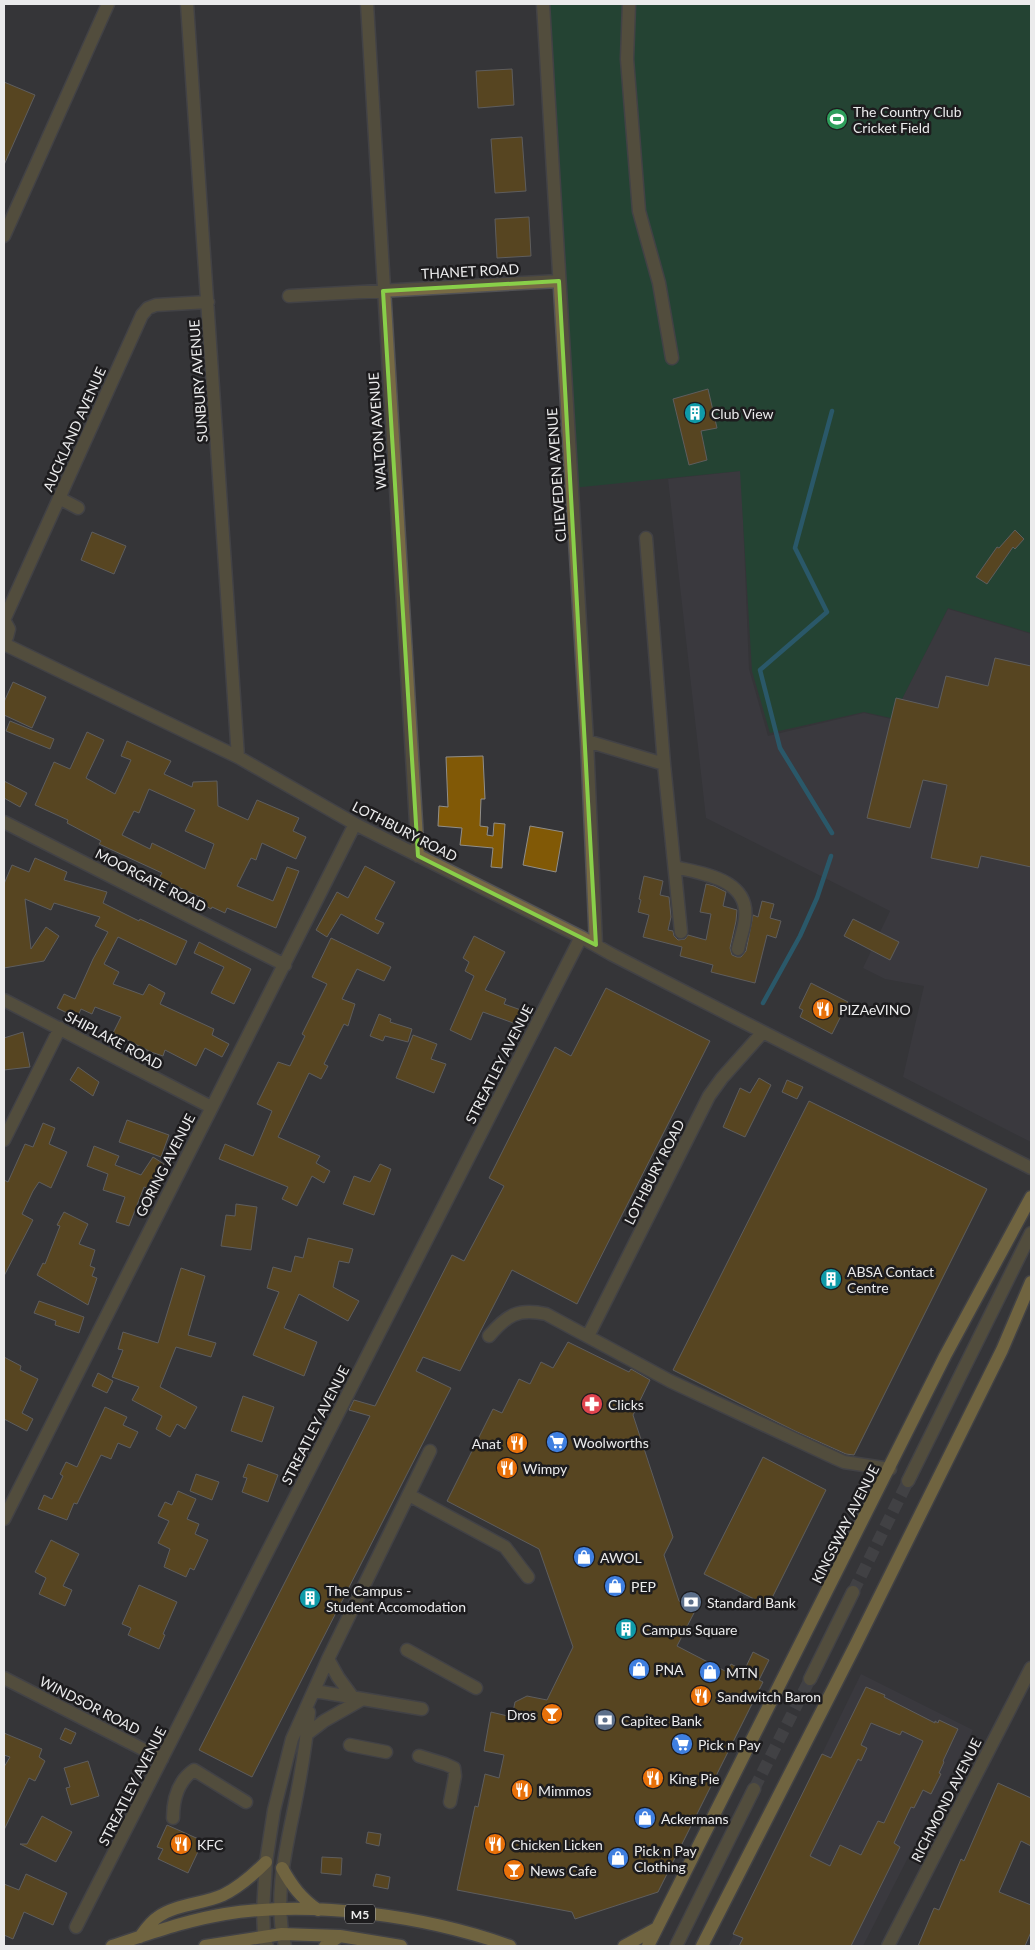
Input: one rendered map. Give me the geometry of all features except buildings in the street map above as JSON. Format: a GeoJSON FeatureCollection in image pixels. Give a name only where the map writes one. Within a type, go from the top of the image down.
{"type":"FeatureCollection","features":[{"type":"Feature","properties":{"kind":"main road","name":"KINGSWAY AVENUE"},"geometry":{"type":"LineString","coordinates":[[648,1946],[890,1469],[945,1356],[1031,1198]]}},
{"type":"Feature","properties":{"kind":"main road"},"geometry":{"type":"LineString","coordinates":[[704,1945],[997,1359],[1031,1282]]}},
{"type":"Feature","properties":{"kind":"main road"},"geometry":{"type":"LineString","coordinates":[[140,1937],[158,1916],[222,1896],[248,1880],[266,1862]]}},
{"type":"Feature","properties":{"kind":"main road"},"geometry":{"type":"LineString","coordinates":[[282,1868],[296,1892],[318,1910]]}},
{"type":"Feature","properties":{"kind":"main road","name":"M5"},"geometry":{"type":"LineString","coordinates":[[112,1946],[217,1916],[263,1910],[318,1910],[401,1918],[463,1931],[510,1946]]}},
{"type":"Feature","properties":{"kind":"main road"},"geometry":{"type":"LineString","coordinates":[[624,1946],[657,1928]]}},
{"type":"Feature","properties":{"kind":"main road"},"geometry":{"type":"LineString","coordinates":[[326,1946],[340,1936]]}},
{"type":"Feature","properties":{"kind":"main road","name":"M5"},"geometry":{"type":"LineString","coordinates":[[205,1946],[340,1936],[401,1946]]}},
{"type":"Feature","properties":{"kind":"street"},"geometry":{"type":"LineString","coordinates":[[4,236],[108,4]]}},
{"type":"Feature","properties":{"kind":"street","name":"SUNBURY AVENUE"},"geometry":{"type":"LineString","coordinates":[[187,4],[238,757]]}},
{"type":"Feature","properties":{"kind":"street","name":"WALTON AVENUE"},"geometry":{"type":"LineString","coordinates":[[367,4],[418,856]]}},
{"type":"Feature","properties":{"kind":"street","name":"CLIEVEDEN AVENUE"},"geometry":{"type":"LineString","coordinates":[[543,4],[587,741],[596,945]]}},
{"type":"Feature","properties":{"kind":"street"},"geometry":{"type":"LineString","coordinates":[[630,4],[627,59],[639,211],[659,283],[672,358]]}},
{"type":"Feature","properties":{"kind":"street","name":"THANET ROAD"},"geometry":{"type":"LineString","coordinates":[[383,291],[559,281]]}},
{"type":"Feature","properties":{"kind":"street"},"geometry":{"type":"LineString","coordinates":[[289,296],[383,291]]}},
{"type":"Feature","properties":{"kind":"street","name":"AUCKLAND AVENUE"},"geometry":{"type":"LineString","coordinates":[[4,620],[142,315],[148,308],[156,305],[208,302]]}},
{"type":"Feature","properties":{"kind":"street"},"geometry":{"type":"LineString","coordinates":[[59,498],[78,508]]}},
{"type":"Feature","properties":{"kind":"street"},"geometry":{"type":"LineString","coordinates":[[646,538],[664,764],[681,932]]}},
{"type":"Feature","properties":{"kind":"street"},"geometry":{"type":"LineString","coordinates":[[4,620],[9,629],[5,640]]}},
{"type":"Feature","properties":{"kind":"street","name":"LOTHBURY ROAD"},"geometry":{"type":"LineString","coordinates":[[5,640],[34,658],[238,757],[355,824],[581,937],[1031,1168]]}},
{"type":"Feature","properties":{"kind":"street"},"geometry":{"type":"LineString","coordinates":[[587,741],[664,764]]}},
{"type":"Feature","properties":{"kind":"street","name":"MOORGATE ROAD"},"geometry":{"type":"LineString","coordinates":[[4,822],[284,965]]}},
{"type":"Feature","properties":{"kind":"street","name":"GORING AVENUE"},"geometry":{"type":"LineString","coordinates":[[4,1519],[355,824]]}},
{"type":"Feature","properties":{"kind":"street"},"geometry":{"type":"LineString","coordinates":[[675,868],[719,878],[735,888],[740,896],[746,918],[738,949]]}},
{"type":"Feature","properties":{"kind":"street","name":"STREATLEY AVENUE"},"geometry":{"type":"LineString","coordinates":[[76,1927],[581,937]]}},
{"type":"Feature","properties":{"kind":"street","name":"SHIPLAKE ROAD"},"geometry":{"type":"LineString","coordinates":[[4,1000],[211,1107]]}},
{"type":"Feature","properties":{"kind":"street"},"geometry":{"type":"LineString","coordinates":[[4,1140],[60,1028]]}},
{"type":"Feature","properties":{"kind":"street","name":"LOTHBURY ROAD"},"geometry":{"type":"LineString","coordinates":[[588,1336],[709,1096],[722,1078],[763,1032]]}},
{"type":"Feature","properties":{"kind":"street"},"geometry":{"type":"LineString","coordinates":[[908,1481],[1031,1233]]}},
{"type":"Feature","properties":{"kind":"street"},"geometry":{"type":"LineString","coordinates":[[489,1336],[508,1316],[532,1311],[546,1314],[670,1381],[835,1458],[844,1462],[890,1469]]}},
{"type":"Feature","properties":{"kind":"street"},"geometry":{"type":"LineString","coordinates":[[266,1941],[263,1910],[266,1862],[274,1810],[292,1740],[328,1659],[430,1451]]}},
{"type":"Feature","properties":{"kind":"street"},"geometry":{"type":"LineString","coordinates":[[409,1495],[504,1547],[528,1577]]}},
{"type":"Feature","properties":{"kind":"street"},"geometry":{"type":"LineString","coordinates":[[810,1679],[852,1592]]}},
{"type":"Feature","properties":{"kind":"street"},"geometry":{"type":"LineString","coordinates":[[407,1650],[476,1688]]}},
{"type":"Feature","properties":{"kind":"street"},"geometry":{"type":"LineString","coordinates":[[328,1659],[338,1677],[357,1699]]}},
{"type":"Feature","properties":{"kind":"street","name":"RICHMOND AVENUE"},"geometry":{"type":"LineString","coordinates":[[888,1946],[1026,1690],[1031,1668]]}},
{"type":"Feature","properties":{"kind":"street","name":"WINDSOR ROAD"},"geometry":{"type":"LineString","coordinates":[[4,1678],[162,1759]]}},
{"type":"Feature","properties":{"kind":"street"},"geometry":{"type":"LineString","coordinates":[[314,1691],[422,1709]]}},
{"type":"Feature","properties":{"kind":"street"},"geometry":{"type":"LineString","coordinates":[[307,1734],[357,1699]]}},
{"type":"Feature","properties":{"kind":"street"},"geometry":{"type":"LineString","coordinates":[[284,1940],[281,1910],[282,1868],[307,1734],[309,1703]]}},
{"type":"Feature","properties":{"kind":"street"},"geometry":{"type":"LineString","coordinates":[[350,1745],[386,1752]]}},
{"type":"Feature","properties":{"kind":"street"},"geometry":{"type":"LineString","coordinates":[[419,1756],[454,1768],[455,1776],[450,1802]]}},
{"type":"Feature","properties":{"kind":"street"},"geometry":{"type":"LineString","coordinates":[[173,1818],[173,1803],[179,1788],[194,1770],[246,1802]]}},
{"type":"Feature","properties":{"kind":"street"},"geometry":{"type":"LineString","coordinates":[[676,1946],[754,1789]]}},
{"type":"Feature","properties":{"kind":"highlighted area"},"geometry":{"type":"Polygon","coordinates":[[[559,281],[596,945],[418,856],[383,291],[559,281]]]}},
{"type":"Feature","properties":{"kind":"shaded area"},"geometry":{"type":"Polygon","coordinates":[[[741,471],[749,669],[768,736],[864,713],[891,719],[896,698],[902,699],[948,609],[1031,634],[1031,1142],[903,1077],[924,986],[885,979],[863,968],[871,951],[844,936],[853,919],[880,932],[890,911],[706,818],[668,479],[741,471]]]}},
{"type":"Feature","properties":{"kind":"shaded area"},"geometry":{"type":"Polygon","coordinates":[[[861,1674],[973,1730],[863,1946],[728,1946],[861,1674]]]}},
{"type":"Feature","properties":{"kind":"green space"},"geometry":{"type":"Polygon","coordinates":[[[541,4],[1031,4],[1031,633],[948,608],[902,699],[896,698],[891,718],[864,712],[770,733],[752,671],[740,471],[572,488],[541,4]]]}},
{"type":"Feature","properties":{"kind":"waterway"},"geometry":{"type":"LineString","coordinates":[[832,411],[795,548],[827,612],[760,670],[780,748],[832,833]]}},
{"type":"Feature","properties":{"kind":"waterway"},"geometry":{"type":"LineString","coordinates":[[763,1003],[800,936],[817,898],[831,856]]}},
{"type":"Feature","properties":{"kind":"tunnel"},"geometry":{"type":"LineString","coordinates":[[853,1592],[908,1481]]}},
{"type":"Feature","properties":{"kind":"tunnel"},"geometry":{"type":"LineString","coordinates":[[754,1789],[810,1679]]}},
{"type":"Feature","properties":{"kind":"place","name":"The Country Club Cricket Field"},"geometry":{"type":"Point","coordinates":[837,119]}},
{"type":"Feature","properties":{"kind":"place","name":"Club View"},"geometry":{"type":"Point","coordinates":[695,413]}},
{"type":"Feature","properties":{"kind":"place","name":"PIZAeVINO"},"geometry":{"type":"Point","coordinates":[823,1009]}},
{"type":"Feature","properties":{"kind":"place","name":"ABSA Contact Centre"},"geometry":{"type":"Point","coordinates":[831,1279]}},
{"type":"Feature","properties":{"kind":"place","name":"Clicks"},"geometry":{"type":"Point","coordinates":[592,1404]}},
{"type":"Feature","properties":{"kind":"place","name":"Woolworths"},"geometry":{"type":"Point","coordinates":[557,1442]}},
{"type":"Feature","properties":{"kind":"place","name":"Anat"},"geometry":{"type":"Point","coordinates":[517,1443]}},
{"type":"Feature","properties":{"kind":"place","name":"Wimpy"},"geometry":{"type":"Point","coordinates":[507,1468]}},
{"type":"Feature","properties":{"kind":"place","name":"AWOL"},"geometry":{"type":"Point","coordinates":[584,1557]}},
{"type":"Feature","properties":{"kind":"place","name":"PEP"},"geometry":{"type":"Point","coordinates":[615,1586]}},
{"type":"Feature","properties":{"kind":"place","name":"The Campus - Student Accomodation"},"geometry":{"type":"Point","coordinates":[310,1598]}},
{"type":"Feature","properties":{"kind":"place","name":"Standard Bank"},"geometry":{"type":"Point","coordinates":[691,1602]}},
{"type":"Feature","properties":{"kind":"place","name":"Campus Square"},"geometry":{"type":"Point","coordinates":[626,1629]}},
{"type":"Feature","properties":{"kind":"place","name":"PNA"},"geometry":{"type":"Point","coordinates":[639,1669]}},
{"type":"Feature","properties":{"kind":"place","name":"MTN"},"geometry":{"type":"Point","coordinates":[710,1672]}},
{"type":"Feature","properties":{"kind":"place","name":"Sandwitch Baron"},"geometry":{"type":"Point","coordinates":[701,1696]}},
{"type":"Feature","properties":{"kind":"place","name":"Dros"},"geometry":{"type":"Point","coordinates":[552,1714]}},
{"type":"Feature","properties":{"kind":"place","name":"Capitec Bank"},"geometry":{"type":"Point","coordinates":[605,1720]}},
{"type":"Feature","properties":{"kind":"place","name":"Pick n Pay"},"geometry":{"type":"Point","coordinates":[682,1744]}},
{"type":"Feature","properties":{"kind":"place","name":"King Pie"},"geometry":{"type":"Point","coordinates":[653,1778]}},
{"type":"Feature","properties":{"kind":"place","name":"Mimmos"},"geometry":{"type":"Point","coordinates":[522,1790]}},
{"type":"Feature","properties":{"kind":"place","name":"Ackermans"},"geometry":{"type":"Point","coordinates":[645,1818]}},
{"type":"Feature","properties":{"kind":"place","name":"KFC"},"geometry":{"type":"Point","coordinates":[181,1844]}},
{"type":"Feature","properties":{"kind":"place","name":"Chicken Licken"},"geometry":{"type":"Point","coordinates":[495,1844]}},
{"type":"Feature","properties":{"kind":"place","name":"Pick n Pay Clothing"},"geometry":{"type":"Point","coordinates":[618,1858]}},
{"type":"Feature","properties":{"kind":"place","name":"News Cafe"},"geometry":{"type":"Point","coordinates":[514,1870]}}]}
